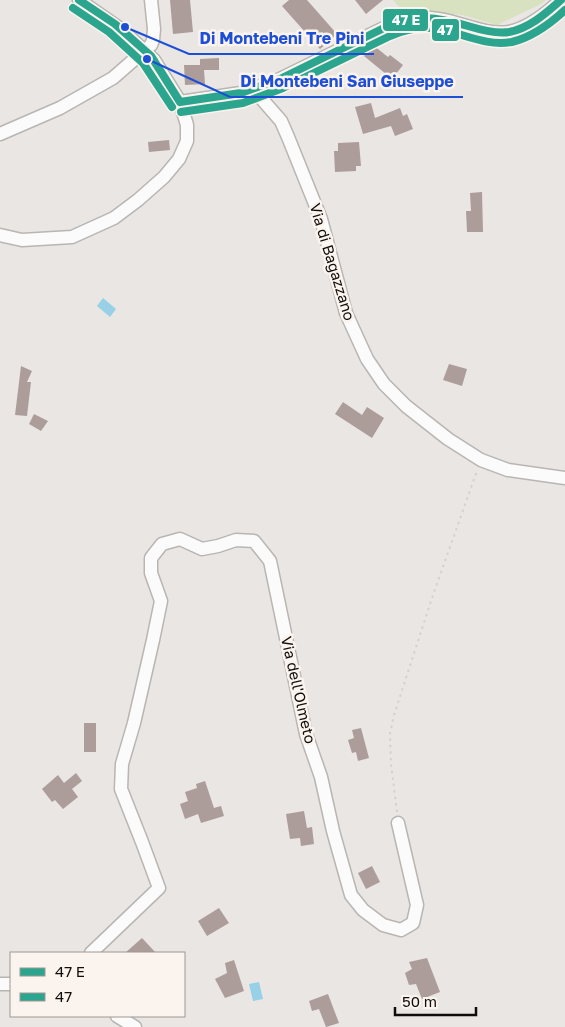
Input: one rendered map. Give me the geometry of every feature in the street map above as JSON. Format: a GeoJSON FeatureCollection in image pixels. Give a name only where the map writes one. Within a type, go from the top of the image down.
{"type":"FeatureCollection","features":[{"type":"Feature","properties":{"kind":"street"},"geometry":{"type":"LineString","coordinates":[[0,235],[22,240],[72,237],[114,218],[164,177],[179,159],[186,141],[187,125],[180,102],[154,60],[115,24],[79,0]]}},
{"type":"Feature","properties":{"kind":"street"},"geometry":{"type":"LineString","coordinates":[[0,134],[60,108],[113,78],[151,45],[154,29],[151,0]]}},
{"type":"Feature","properties":{"kind":"street"},"geometry":{"type":"LineString","coordinates":[[180,102],[253,89],[280,79],[408,18],[447,20],[486,31],[498,33],[511,32],[533,22],[561,0]]}},
{"type":"Feature","properties":{"kind":"street","name":"Via di Bagazzano"},"geometry":{"type":"LineString","coordinates":[[253,89],[281,122],[292,145],[321,219],[346,313],[366,359],[384,384],[406,406],[448,439],[481,460],[508,470],[565,478]]}},
{"type":"Feature","properties":{"kind":"street","name":"Via dell'Olmeto"},"geometry":{"type":"LineString","coordinates":[[92,952],[159,888],[121,790],[122,764],[134,723],[161,600],[151,573],[151,558],[162,544],[180,539],[202,549],[236,540],[254,541],[270,561],[306,734],[321,777],[333,831],[351,895],[363,910],[383,925],[401,930],[413,923],[417,905],[398,823]]}},
{"type":"Feature","properties":{"kind":"street"},"geometry":{"type":"LineString","coordinates":[[119,1017],[135,1027]]}},
{"type":"Feature","properties":{"kind":"path"},"geometry":{"type":"LineString","coordinates":[[398,823],[391,764],[390,734],[394,715],[433,595],[481,460]]}},
{"type":"Feature","properties":{"kind":"green space"},"geometry":{"type":"Polygon","coordinates":[[[393,0],[546,0],[497,25],[462,15],[401,9],[393,0]]]}},
{"type":"Feature","properties":{"kind":"water"},"geometry":{"type":"Polygon","coordinates":[[[103,298],[116,309],[110,317],[97,306],[103,298]]]}},
{"type":"Feature","properties":{"kind":"water"},"geometry":{"type":"Polygon","coordinates":[[[259,982],[263,999],[253,1001],[249,984],[259,982]]]}},
{"type":"Feature","properties":{"kind":"building"},"geometry":{"type":"Polygon","coordinates":[[[170,0],[190,0],[193,32],[173,34],[170,0]]]}},
{"type":"Feature","properties":{"kind":"building"},"geometry":{"type":"Polygon","coordinates":[[[289,0],[307,0],[337,34],[320,49],[282,6],[289,0]]]}},
{"type":"Feature","properties":{"kind":"building"},"geometry":{"type":"Polygon","coordinates":[[[355,0],[383,0],[366,14],[355,0]]]}},
{"type":"Feature","properties":{"kind":"building"},"geometry":{"type":"Polygon","coordinates":[[[373,45],[388,57],[390,55],[403,65],[392,79],[364,56],[373,45]]]}},
{"type":"Feature","properties":{"kind":"building"},"geometry":{"type":"Polygon","coordinates":[[[219,58],[219,70],[204,70],[205,84],[185,85],[184,65],[200,65],[200,59],[219,58]]]}},
{"type":"Feature","properties":{"kind":"building"},"geometry":{"type":"Polygon","coordinates":[[[371,103],[375,118],[400,108],[403,116],[407,114],[413,129],[395,136],[391,126],[363,134],[355,107],[371,103]]]}},
{"type":"Feature","properties":{"kind":"building"},"geometry":{"type":"Polygon","coordinates":[[[169,140],[170,150],[149,152],[148,142],[169,140]]]}},
{"type":"Feature","properties":{"kind":"building"},"geometry":{"type":"Polygon","coordinates":[[[359,142],[361,166],[356,166],[356,171],[335,172],[334,151],[338,151],[338,143],[359,142]]]}},
{"type":"Feature","properties":{"kind":"building"},"geometry":{"type":"Polygon","coordinates":[[[482,192],[483,232],[467,232],[466,211],[471,211],[470,193],[482,192]]]}},
{"type":"Feature","properties":{"kind":"building"},"geometry":{"type":"Polygon","coordinates":[[[449,364],[467,369],[462,386],[443,380],[449,364]]]}},
{"type":"Feature","properties":{"kind":"building"},"geometry":{"type":"Polygon","coordinates":[[[21,366],[32,371],[27,382],[31,382],[27,416],[15,415],[21,366]]]}},
{"type":"Feature","properties":{"kind":"building"},"geometry":{"type":"Polygon","coordinates":[[[343,402],[362,415],[367,407],[384,418],[372,438],[335,414],[343,402]]]}},
{"type":"Feature","properties":{"kind":"building"},"geometry":{"type":"Polygon","coordinates":[[[34,414],[48,421],[41,431],[29,424],[34,414]]]}},
{"type":"Feature","properties":{"kind":"building"},"geometry":{"type":"Polygon","coordinates":[[[84,723],[96,723],[96,752],[84,752],[84,723]]]}},
{"type":"Feature","properties":{"kind":"building"},"geometry":{"type":"Polygon","coordinates":[[[361,728],[369,758],[358,761],[356,752],[352,753],[348,740],[354,738],[352,730],[361,728]]]}},
{"type":"Feature","properties":{"kind":"building"},"geometry":{"type":"Polygon","coordinates":[[[76,773],[82,781],[72,789],[78,797],[63,809],[55,800],[52,802],[42,789],[58,775],[64,783],[76,773]]]}},
{"type":"Feature","properties":{"kind":"building"},"geometry":{"type":"Polygon","coordinates":[[[205,781],[214,808],[221,806],[224,816],[201,823],[198,814],[185,819],[180,804],[188,801],[185,792],[197,788],[196,784],[205,781]]]}},
{"type":"Feature","properties":{"kind":"building"},"geometry":{"type":"Polygon","coordinates":[[[304,811],[307,828],[312,827],[314,844],[301,846],[300,838],[290,839],[286,814],[304,811]]]}},
{"type":"Feature","properties":{"kind":"building"},"geometry":{"type":"Polygon","coordinates":[[[372,866],[380,882],[366,889],[358,873],[372,866]]]}},
{"type":"Feature","properties":{"kind":"building"},"geometry":{"type":"Polygon","coordinates":[[[219,908],[229,923],[207,936],[198,921],[219,908]]]}},
{"type":"Feature","properties":{"kind":"building"},"geometry":{"type":"Polygon","coordinates":[[[142,938],[155,952],[126,952],[142,938]]]}},
{"type":"Feature","properties":{"kind":"building"},"geometry":{"type":"Polygon","coordinates":[[[427,958],[440,992],[422,999],[416,984],[409,985],[405,973],[412,969],[409,962],[427,958]]]}},
{"type":"Feature","properties":{"kind":"building"},"geometry":{"type":"Polygon","coordinates":[[[234,960],[244,991],[225,998],[215,979],[227,973],[225,963],[234,960]]]}},
{"type":"Feature","properties":{"kind":"building"},"geometry":{"type":"Polygon","coordinates":[[[328,994],[339,1023],[326,1027],[319,1009],[312,1011],[309,1001],[328,994]]]}},
{"type":"Feature","properties":{"kind":"transit line"},"geometry":{"type":"LineString","coordinates":[[79,0],[115,24],[151,56],[180,102]]}},
{"type":"Feature","properties":{"kind":"transit line"},"geometry":{"type":"LineString","coordinates":[[180,102],[241,93],[280,79],[386,27],[407,20],[436,19],[488,31],[509,32],[531,24],[561,0]]}},
{"type":"Feature","properties":{"kind":"transit line","name":"47"},"geometry":{"type":"LineString","coordinates":[[73,8],[109,32],[143,63],[172,107]]}},
{"type":"Feature","properties":{"kind":"transit line","name":"47"},"geometry":{"type":"LineString","coordinates":[[181,112],[243,103],[283,88],[390,36],[405,31],[432,28],[482,41],[512,42],[527,37],[565,10]]}},
{"type":"Feature","properties":{"kind":"place","name":"Di Montebeni Tre Pini"},"geometry":{"type":"Point","coordinates":[125,27]}},
{"type":"Feature","properties":{"kind":"place","name":"Di Montebeni San Giuseppe"},"geometry":{"type":"Point","coordinates":[147,59]}}]}
